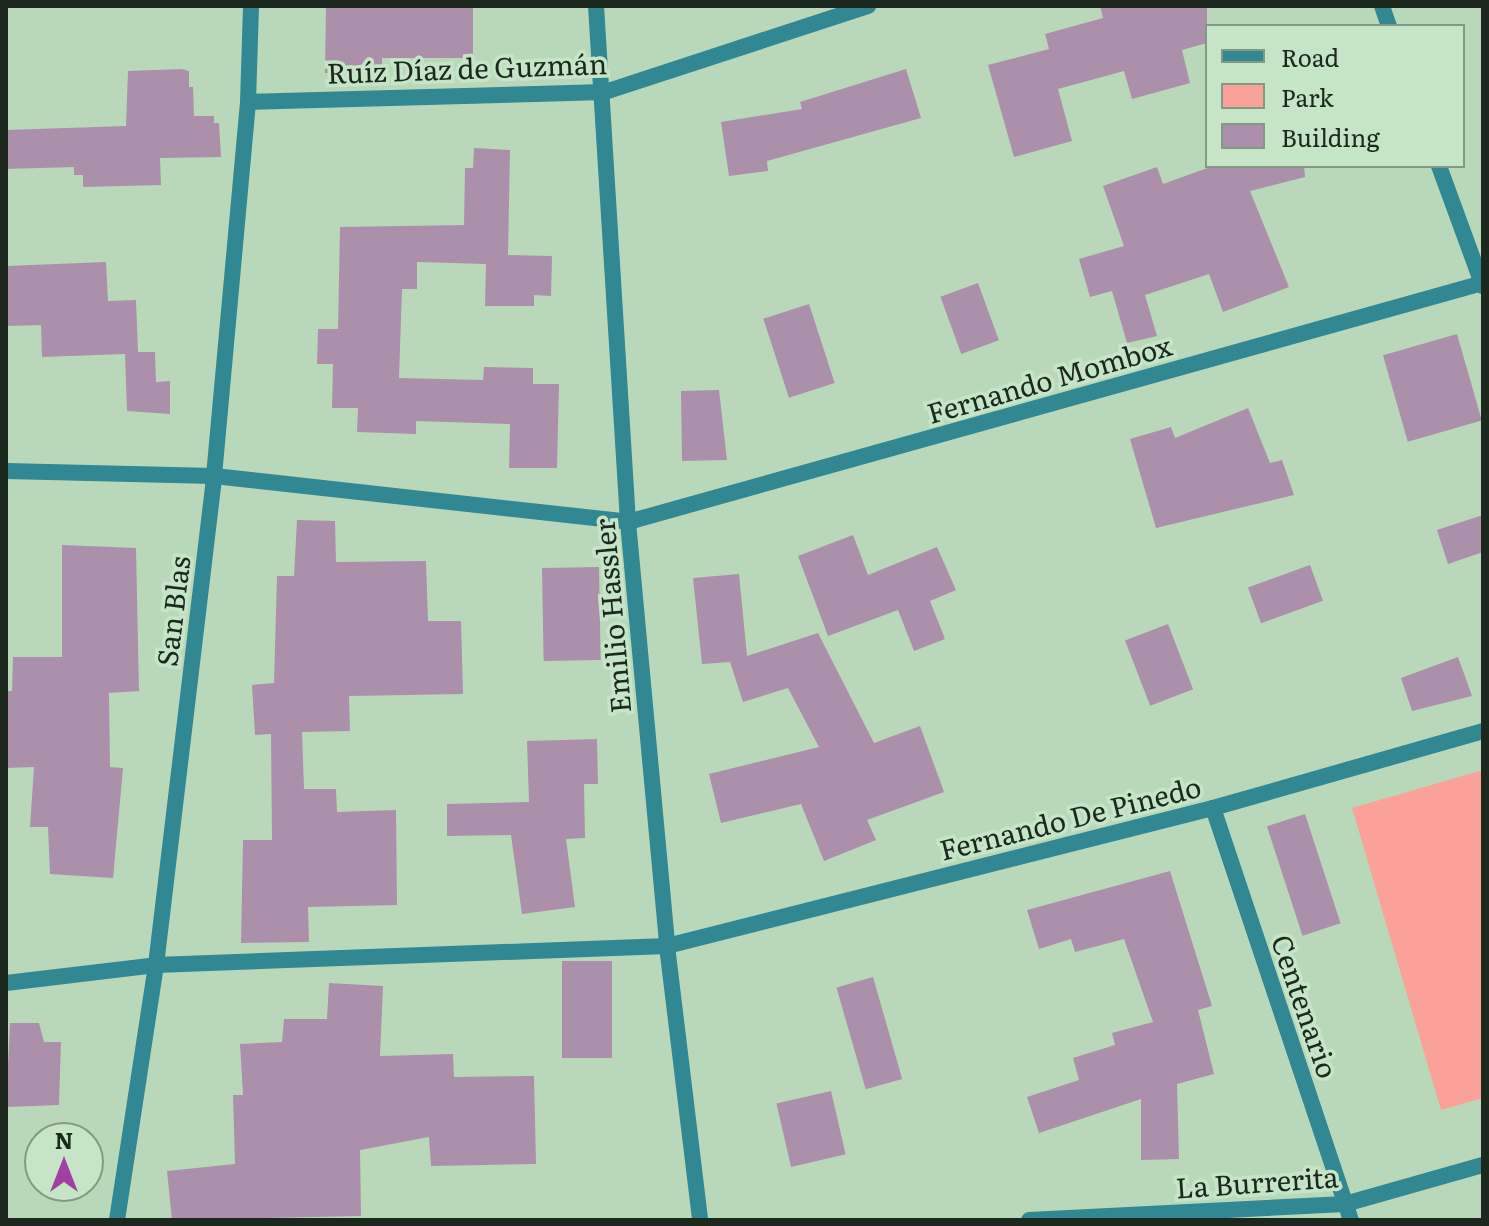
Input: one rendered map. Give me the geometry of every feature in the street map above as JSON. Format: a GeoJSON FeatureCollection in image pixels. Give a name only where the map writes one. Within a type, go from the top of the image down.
{"type":"FeatureCollection","features":[{"type":"Feature","properties":{"kind":"street","name":"San Blas"},"geometry":{"type":"LineString","coordinates":[[117,1220],[156,965],[214,476],[248,102],[251,6]]}},
{"type":"Feature","properties":{"kind":"street","name":"Emilio Hassler"},"geometry":{"type":"LineString","coordinates":[[596,6],[605,92],[628,522],[667,946],[700,1220]]}},
{"type":"Feature","properties":{"kind":"street","name":"Ruíz Díaz de Guzmán"},"geometry":{"type":"LineString","coordinates":[[248,102],[605,92],[868,6]]}},
{"type":"Feature","properties":{"kind":"street"},"geometry":{"type":"LineString","coordinates":[[1440,168],[1483,284]]}},
{"type":"Feature","properties":{"kind":"street","name":"Fernando Mombox"},"geometry":{"type":"LineString","coordinates":[[628,522],[1483,284]]}},
{"type":"Feature","properties":{"kind":"street"},"geometry":{"type":"LineString","coordinates":[[6,471],[214,476],[628,522]]}},
{"type":"Feature","properties":{"kind":"street","name":"Fernando De Pinedo"},"geometry":{"type":"LineString","coordinates":[[6,983],[156,965],[667,946],[1213,808],[1483,731]]}},
{"type":"Feature","properties":{"kind":"street","name":"Centenario"},"geometry":{"type":"LineString","coordinates":[[1213,808],[1348,1212]]}},
{"type":"Feature","properties":{"kind":"street","name":"La Burrerita"},"geometry":{"type":"LineString","coordinates":[[1029,1220],[1348,1212],[1483,1165]]}},
{"type":"Feature","properties":{"kind":"green space"},"geometry":{"type":"Polygon","coordinates":[[[1483,770],[1483,1098],[1441,1110],[1352,808],[1483,770]]]}},
{"type":"Feature","properties":{"kind":"building"},"geometry":{"type":"Polygon","coordinates":[[[326,6],[473,6],[473,58],[382,58],[382,73],[325,73],[326,6]]]}},
{"type":"Feature","properties":{"kind":"building"},"geometry":{"type":"Polygon","coordinates":[[[1100,6],[1207,6],[1205,44],[1182,50],[1190,83],[1132,99],[1124,71],[1058,89],[1072,141],[1014,157],[988,65],[1049,49],[1045,34],[1103,18],[1100,6]]]}},
{"type":"Feature","properties":{"kind":"building"},"geometry":{"type":"Polygon","coordinates":[[[906,69],[921,118],[767,161],[768,171],[729,176],[721,122],[802,109],[800,102],[906,69]]]}},
{"type":"Feature","properties":{"kind":"building"},"geometry":{"type":"Polygon","coordinates":[[[128,71],[189,71],[194,116],[214,116],[214,123],[219,123],[221,157],[160,158],[161,185],[83,187],[83,175],[74,175],[74,167],[6,169],[6,130],[126,126],[128,71]]]}},
{"type":"Feature","properties":{"kind":"building"},"geometry":{"type":"Polygon","coordinates":[[[474,148],[510,150],[508,255],[552,256],[551,296],[534,295],[534,306],[485,306],[486,264],[417,262],[417,289],[402,289],[399,378],[483,380],[484,367],[533,368],[533,384],[559,384],[557,468],[509,468],[510,424],[416,421],[416,434],[357,432],[358,408],[332,408],[333,364],[317,364],[318,329],[338,329],[340,227],[464,225],[465,168],[473,168],[474,148]]]}},
{"type":"Feature","properties":{"kind":"building"},"geometry":{"type":"Polygon","coordinates":[[[1157,167],[1163,184],[1207,168],[1304,168],[1305,177],[1250,191],[1289,287],[1223,312],[1209,274],[1145,295],[1157,336],[1127,343],[1112,291],[1090,297],[1079,259],[1124,246],[1103,186],[1157,167]]]}},
{"type":"Feature","properties":{"kind":"building"},"geometry":{"type":"Polygon","coordinates":[[[106,262],[108,301],[136,300],[138,352],[155,352],[156,382],[170,381],[170,414],[127,411],[125,354],[42,357],[41,325],[6,326],[6,266],[106,262]]]}},
{"type":"Feature","properties":{"kind":"building"},"geometry":{"type":"Polygon","coordinates":[[[978,283],[999,340],[961,354],[940,297],[978,283]]]}},
{"type":"Feature","properties":{"kind":"building"},"geometry":{"type":"Polygon","coordinates":[[[809,304],[835,383],[789,398],[763,319],[809,304]]]}},
{"type":"Feature","properties":{"kind":"building"},"geometry":{"type":"Polygon","coordinates":[[[1457,334],[1482,421],[1408,442],[1383,355],[1457,334]]]}},
{"type":"Feature","properties":{"kind":"building"},"geometry":{"type":"Polygon","coordinates":[[[719,390],[727,460],[682,461],[681,391],[719,390]]]}},
{"type":"Feature","properties":{"kind":"building"},"geometry":{"type":"Polygon","coordinates":[[[1248,408],[1270,463],[1282,460],[1294,495],[1156,528],[1130,439],[1171,427],[1175,438],[1248,408]]]}},
{"type":"Feature","properties":{"kind":"building"},"geometry":{"type":"Polygon","coordinates":[[[1483,515],[1483,552],[1448,564],[1437,530],[1483,515]]]}},
{"type":"Feature","properties":{"kind":"building"},"geometry":{"type":"Polygon","coordinates":[[[297,520],[335,521],[336,562],[426,561],[428,621],[461,621],[463,694],[349,696],[350,731],[302,732],[304,789],[336,789],[337,812],[396,810],[397,905],[308,907],[309,942],[241,943],[243,840],[272,840],[271,734],[255,735],[252,685],[274,683],[277,576],[294,576],[297,520]]]}},
{"type":"Feature","properties":{"kind":"building"},"geometry":{"type":"Polygon","coordinates":[[[853,535],[868,575],[937,547],[956,590],[930,601],[945,639],[914,651],[898,610],[828,636],[798,556],[853,535]]]}},
{"type":"Feature","properties":{"kind":"building"},"geometry":{"type":"Polygon","coordinates":[[[62,545],[136,548],[139,691],[109,693],[110,767],[123,768],[113,878],[50,874],[48,827],[30,827],[34,767],[6,768],[6,691],[12,691],[13,657],[62,657],[62,545]]]}},
{"type":"Feature","properties":{"kind":"building"},"geometry":{"type":"Polygon","coordinates":[[[1310,565],[1323,601],[1261,623],[1248,588],[1310,565]]]}},
{"type":"Feature","properties":{"kind":"building"},"geometry":{"type":"Polygon","coordinates":[[[599,567],[601,660],[544,661],[542,568],[599,567]]]}},
{"type":"Feature","properties":{"kind":"building"},"geometry":{"type":"Polygon","coordinates":[[[739,574],[747,656],[818,633],[874,743],[920,726],[944,792],[867,820],[876,840],[824,861],[801,804],[721,823],[709,774],[819,747],[788,688],[743,702],[730,662],[702,664],[693,578],[739,574]]]}},
{"type":"Feature","properties":{"kind":"building"},"geometry":{"type":"Polygon","coordinates":[[[1168,624],[1193,689],[1150,706],[1125,640],[1168,624]]]}},
{"type":"Feature","properties":{"kind":"building"},"geometry":{"type":"Polygon","coordinates":[[[1458,657],[1472,696],[1412,711],[1401,678],[1458,657]]]}},
{"type":"Feature","properties":{"kind":"building"},"geometry":{"type":"Polygon","coordinates":[[[597,739],[598,784],[584,784],[585,838],[566,839],[575,907],[522,914],[511,835],[447,836],[447,804],[529,802],[527,741],[597,739]]]}},
{"type":"Feature","properties":{"kind":"building"},"geometry":{"type":"Polygon","coordinates":[[[1305,814],[1341,923],[1302,936],[1267,826],[1305,814]]]}},
{"type":"Feature","properties":{"kind":"building"},"geometry":{"type":"Polygon","coordinates":[[[1170,871],[1212,1006],[1198,1010],[1214,1074],[1177,1084],[1179,1159],[1141,1160],[1141,1099],[1039,1133],[1027,1097],[1079,1080],[1073,1058],[1115,1045],[1112,1033],[1153,1022],[1124,939],[1075,952],[1071,939],[1039,949],[1027,910],[1170,871]]]}},
{"type":"Feature","properties":{"kind":"building"},"geometry":{"type":"Polygon","coordinates":[[[562,961],[612,961],[612,1058],[562,1058],[562,961]]]}},
{"type":"Feature","properties":{"kind":"building"},"geometry":{"type":"Polygon","coordinates":[[[873,977],[902,1079],[866,1089],[836,987],[873,977]]]}},
{"type":"Feature","properties":{"kind":"building"},"geometry":{"type":"Polygon","coordinates":[[[329,983],[383,986],[380,1056],[453,1054],[454,1077],[534,1076],[536,1164],[431,1166],[429,1137],[360,1150],[361,1216],[172,1220],[167,1171],[235,1164],[233,1095],[243,1095],[240,1044],[282,1042],[284,1019],[327,1019],[329,983]]]}},
{"type":"Feature","properties":{"kind":"building"},"geometry":{"type":"Polygon","coordinates":[[[10,1023],[39,1023],[44,1042],[61,1042],[59,1105],[6,1107],[10,1023]]]}},
{"type":"Feature","properties":{"kind":"building"},"geometry":{"type":"Polygon","coordinates":[[[831,1091],[846,1154],[791,1167],[776,1104],[831,1091]]]}}]}
